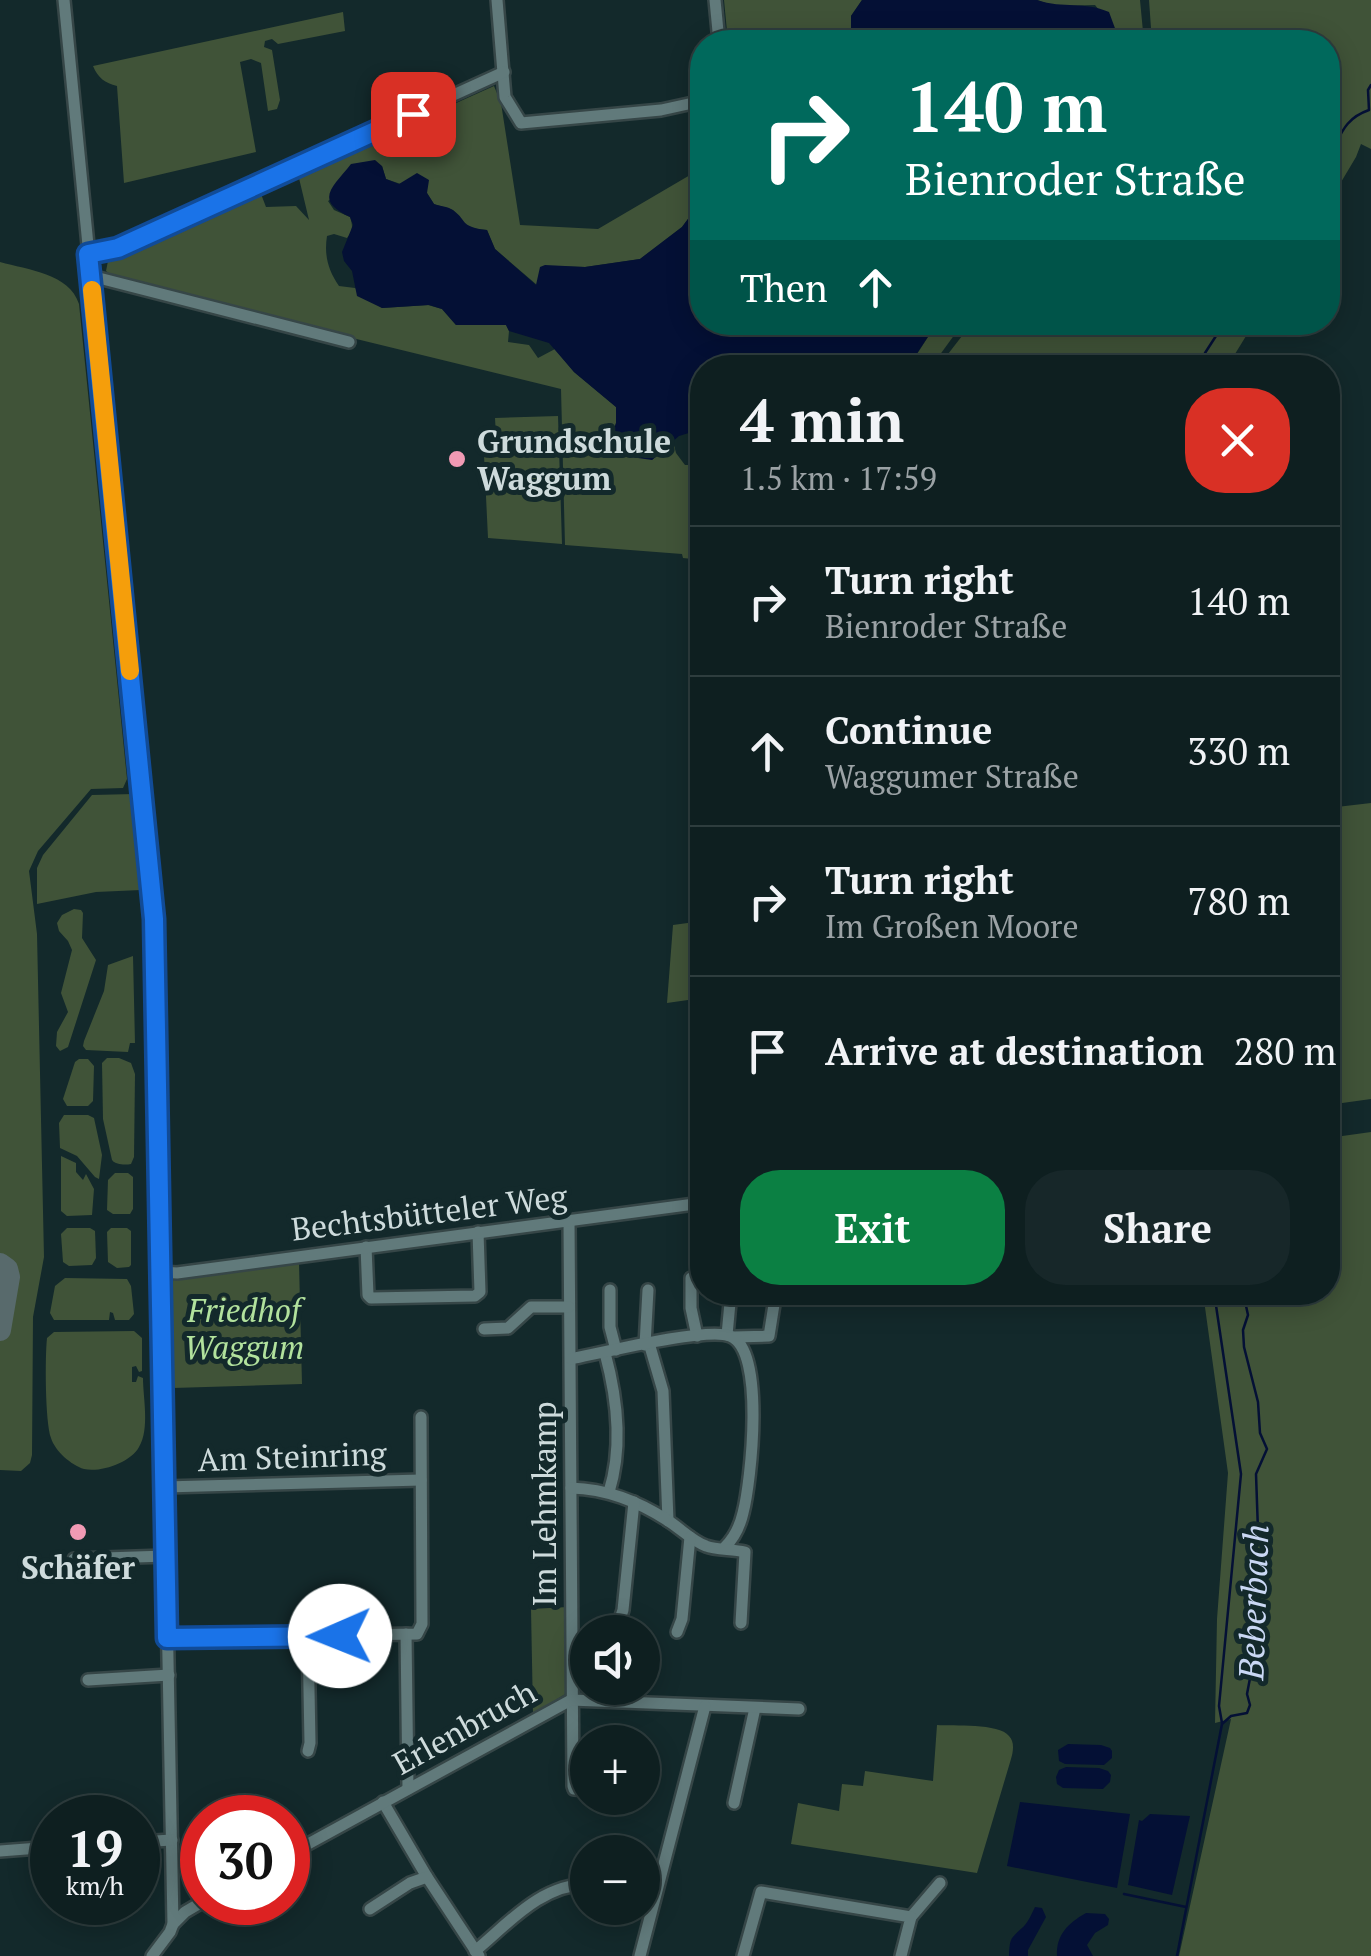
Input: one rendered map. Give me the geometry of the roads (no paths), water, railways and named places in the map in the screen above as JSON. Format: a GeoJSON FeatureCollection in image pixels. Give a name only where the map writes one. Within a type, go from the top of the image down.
{"type":"FeatureCollection","features":[{"type":"Feature","properties":{"kind":"street"},"geometry":{"type":"LineString","coordinates":[[64,0],[154,919],[172,1924],[152,1956]]}},
{"type":"Feature","properties":{"kind":"street"},"geometry":{"type":"LineString","coordinates":[[497,0],[505,97],[522,123],[690,104]]}},
{"type":"Feature","properties":{"kind":"street"},"geometry":{"type":"LineString","coordinates":[[715,0],[718,30]]}},
{"type":"Feature","properties":{"kind":"street"},"geometry":{"type":"LineString","coordinates":[[88,254],[118,248],[504,72]]}},
{"type":"Feature","properties":{"kind":"street"},"geometry":{"type":"LineString","coordinates":[[90,276],[349,342]]}},
{"type":"Feature","properties":{"kind":"street","name":"Bechtsbütteler Weg"},"geometry":{"type":"LineString","coordinates":[[162,1272],[690,1204]]}},
{"type":"Feature","properties":{"kind":"street","name":"Im Lehmkamp"},"geometry":{"type":"LineString","coordinates":[[569,1220],[573,1615]]}},
{"type":"Feature","properties":{"kind":"street"},"geometry":{"type":"LineString","coordinates":[[366,1247],[371,1298],[475,1296],[480,1292],[478,1232]]}},
{"type":"Feature","properties":{"kind":"street"},"geometry":{"type":"LineString","coordinates":[[609,1492],[616,1452],[610,1290]]}},
{"type":"Feature","properties":{"kind":"street"},"geometry":{"type":"LineString","coordinates":[[648,1290],[647,1344],[663,1391],[668,1520]]}},
{"type":"Feature","properties":{"kind":"street"},"geometry":{"type":"LineString","coordinates":[[691,1305],[696,1336]]}},
{"type":"Feature","properties":{"kind":"street"},"geometry":{"type":"LineString","coordinates":[[730,1336],[731,1305]]}},
{"type":"Feature","properties":{"kind":"street"},"geometry":{"type":"LineString","coordinates":[[570,1359],[696,1336],[769,1336],[774,1305]]}},
{"type":"Feature","properties":{"kind":"street"},"geometry":{"type":"LineString","coordinates":[[484,1328],[508,1328],[531,1307],[569,1307]]}},
{"type":"Feature","properties":{"kind":"street"},"geometry":{"type":"LineString","coordinates":[[725,1547],[743,1513],[753,1406],[743,1347],[730,1336]]}},
{"type":"Feature","properties":{"kind":"street","name":"Am Steinring"},"geometry":{"type":"LineString","coordinates":[[406,1634],[417,1634],[422,1624],[421,1417]]}},
{"type":"Feature","properties":{"kind":"street","name":"Am Steinring"},"geometry":{"type":"LineString","coordinates":[[165,1487],[422,1480]]}},
{"type":"Feature","properties":{"kind":"street"},"geometry":{"type":"LineString","coordinates":[[571,1488],[609,1492],[668,1520],[706,1546],[745,1552],[741,1623]]}},
{"type":"Feature","properties":{"kind":"street"},"geometry":{"type":"LineString","coordinates":[[621,1615],[634,1502]]}},
{"type":"Feature","properties":{"kind":"street"},"geometry":{"type":"LineString","coordinates":[[676,1632],[682,1619],[690,1536]]}},
{"type":"Feature","properties":{"kind":"street"},"geometry":{"type":"LineString","coordinates":[[74,1559],[166,1556]]}},
{"type":"Feature","properties":{"kind":"street"},"geometry":{"type":"LineString","coordinates":[[167,1638],[406,1634],[408,1789]]}},
{"type":"Feature","properties":{"kind":"street"},"geometry":{"type":"LineString","coordinates":[[308,1636],[308,1751]]}},
{"type":"Feature","properties":{"kind":"street"},"geometry":{"type":"LineString","coordinates":[[88,1680],[169,1675]]}},
{"type":"Feature","properties":{"kind":"street","name":"Erlenbruch"},"geometry":{"type":"LineString","coordinates":[[310,1843],[570,1701]]}},
{"type":"Feature","properties":{"kind":"street","name":"Erlenbruch"},"geometry":{"type":"LineString","coordinates":[[660,1704],[799,1710]]}},
{"type":"Feature","properties":{"kind":"street"},"geometry":{"type":"LineString","coordinates":[[640,1956],[705,1706]]}},
{"type":"Feature","properties":{"kind":"street"},"geometry":{"type":"LineString","coordinates":[[734,1803],[755,1708]]}},
{"type":"Feature","properties":{"kind":"street"},"geometry":{"type":"LineString","coordinates":[[382,1802],[477,1954],[528,1906],[547,1893],[570,1885]]}},
{"type":"Feature","properties":{"kind":"street"},"geometry":{"type":"LineString","coordinates":[[160,1841],[172,1840]]}},
{"type":"Feature","properties":{"kind":"street"},"geometry":{"type":"LineString","coordinates":[[0,1851],[30,1849]]}},
{"type":"Feature","properties":{"kind":"street"},"geometry":{"type":"LineString","coordinates":[[370,1909],[410,1883],[427,1877]]}},
{"type":"Feature","properties":{"kind":"street"},"geometry":{"type":"LineString","coordinates":[[901,1956],[911,1917],[940,1883]]}},
{"type":"Feature","properties":{"kind":"street"},"geometry":{"type":"LineString","coordinates":[[743,1956],[761,1892],[911,1917]]}},
{"type":"Feature","properties":{"kind":"street"},"geometry":{"type":"LineString","coordinates":[[172,1924],[180,1917]]}},
{"type":"Feature","properties":{"kind":"water"},"geometry":{"type":"Polygon","coordinates":[[[862,0],[1037,0],[1109,12],[1116,30],[851,30],[851,16],[862,0]]]}},
{"type":"Feature","properties":{"kind":"water"},"geometry":{"type":"Polygon","coordinates":[[[375,160],[382,166],[386,179],[399,184],[417,173],[429,180],[427,193],[434,204],[451,209],[467,225],[487,230],[495,249],[536,285],[540,267],[545,265],[585,267],[640,259],[682,227],[690,216],[690,335],[929,335],[916,355],[690,355],[690,433],[679,436],[652,460],[624,456],[611,439],[616,407],[574,372],[549,343],[509,331],[506,325],[456,325],[442,309],[429,305],[382,308],[357,296],[352,271],[342,252],[353,225],[350,217],[329,199],[333,186],[351,164],[375,160]]]}},
{"type":"Feature","properties":{"kind":"water"},"geometry":{"type":"Polygon","coordinates":[[[1068,1744],[1101,1745],[1110,1748],[1112,1758],[1104,1765],[1065,1764],[1059,1761],[1058,1750],[1068,1744]]]}},
{"type":"Feature","properties":{"kind":"water"},"geometry":{"type":"Polygon","coordinates":[[[1066,1767],[1108,1771],[1110,1782],[1103,1789],[1063,1788],[1056,1777],[1066,1767]]]}},
{"type":"Feature","properties":{"kind":"water"},"geometry":{"type":"Polygon","coordinates":[[[1020,1802],[1130,1814],[1117,1888],[1007,1866],[1020,1802]]]}},
{"type":"Feature","properties":{"kind":"water"},"geometry":{"type":"Polygon","coordinates":[[[1150,1814],[1190,1816],[1172,1895],[1128,1885],[1139,1820],[1150,1814]]]}},
{"type":"Feature","properties":{"kind":"water"},"geometry":{"type":"Polygon","coordinates":[[[1035,1907],[1042,1908],[1046,1917],[1028,1956],[1009,1956],[1011,1939],[1035,1907]]]}},
{"type":"Feature","properties":{"kind":"water"},"geometry":{"type":"Polygon","coordinates":[[[1086,1913],[1105,1914],[1109,1919],[1108,1925],[1095,1933],[1087,1945],[1093,1956],[1057,1956],[1064,1930],[1086,1913]]]}},
{"type":"Feature","properties":{"kind":"waterway","name":"Beberbach"},"geometry":{"type":"LineString","coordinates":[[1340,136],[1348,123],[1369,110],[1371,85]]}},
{"type":"Feature","properties":{"kind":"waterway","name":"Beberbach"},"geometry":{"type":"LineString","coordinates":[[1204,355],[1217,335]]}},
{"type":"Feature","properties":{"kind":"waterway"},"geometry":{"type":"LineString","coordinates":[[1216,1305],[1241,1474],[1219,1706],[1222,1723]]}},
{"type":"Feature","properties":{"kind":"waterway","name":"Beberbach"},"geometry":{"type":"LineString","coordinates":[[1177,1956],[1222,1724],[1231,1716],[1247,1713],[1251,1673],[1258,1659],[1256,1474],[1267,1449],[1260,1433],[1258,1402],[1244,1347],[1246,1305]]}},
{"type":"Feature","properties":{"kind":"waterway"},"geometry":{"type":"LineString","coordinates":[[1124,1894],[1186,1907]]}},
{"type":"Feature","properties":{"kind":"place","name":"Grundschule Waggum"},"geometry":{"type":"Point","coordinates":[457,459]}},
{"type":"Feature","properties":{"kind":"place","name":"Schäfer"},"geometry":{"type":"Point","coordinates":[78,1532]}},
{"type":"Feature","properties":{"kind":"park label","name":"Friedhof Waggum"},"geometry":{"type":"Point","coordinates":[244,1328]}}]}
